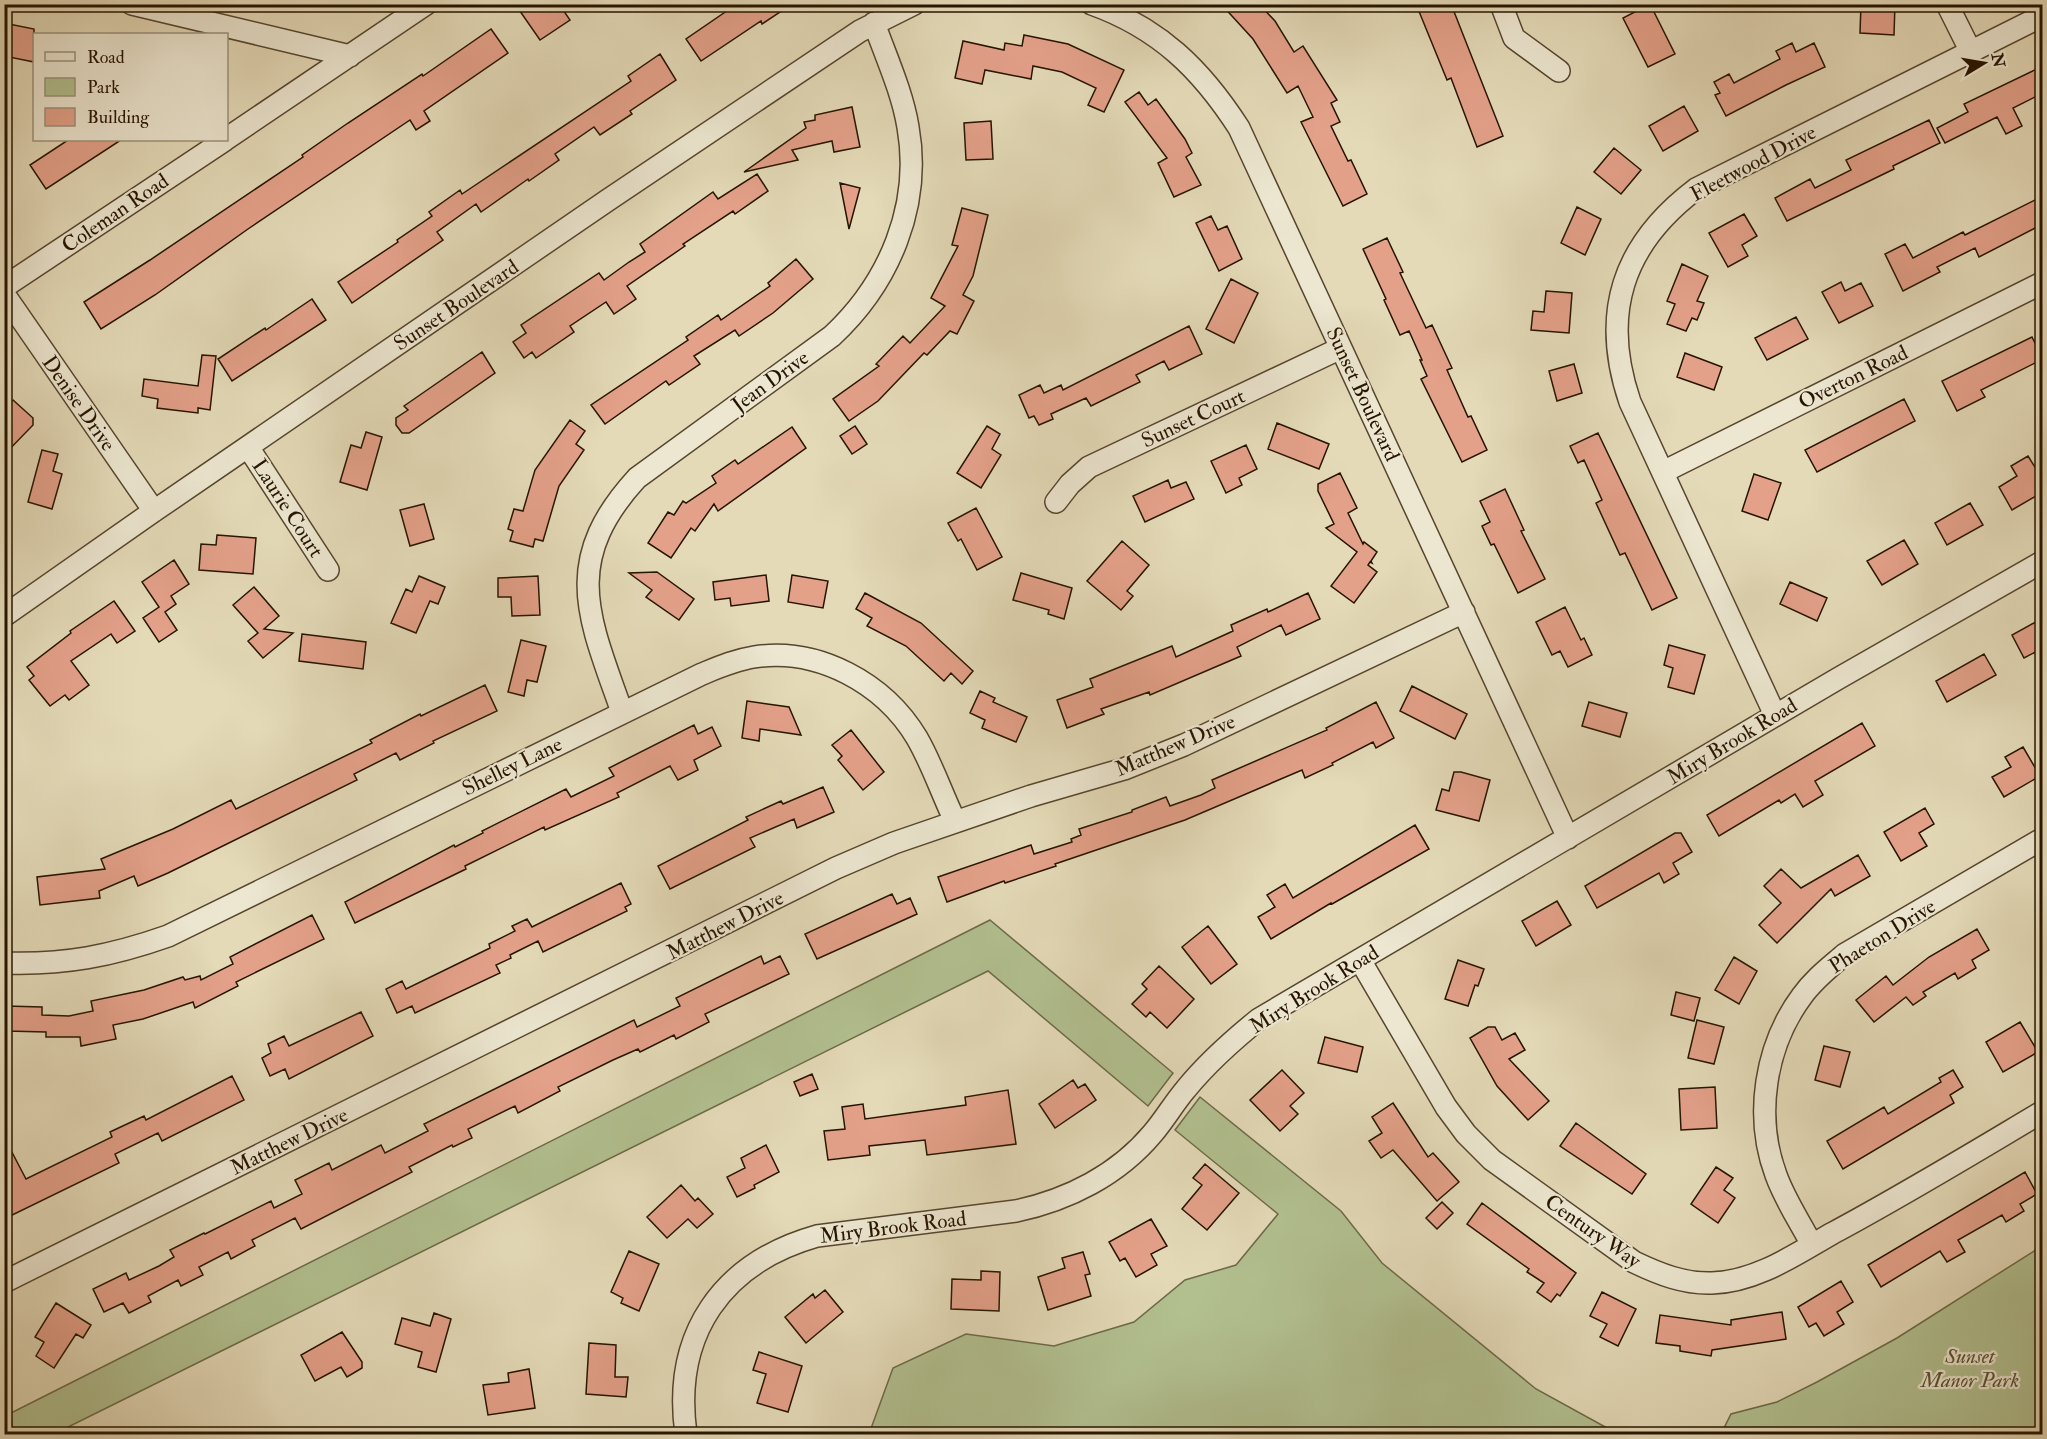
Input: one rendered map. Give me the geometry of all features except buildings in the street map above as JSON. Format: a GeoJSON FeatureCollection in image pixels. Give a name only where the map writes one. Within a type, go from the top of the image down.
{"type":"FeatureCollection","features":[{"type":"Feature","properties":{"kind":"street"},"geometry":{"type":"LineString","coordinates":[[132,4],[350,56]]}},
{"type":"Feature","properties":{"kind":"street","name":"Coleman Road"},"geometry":{"type":"LineString","coordinates":[[228,138],[426,4]]}},
{"type":"Feature","properties":{"kind":"street","name":"Sunset Boulevard"},"geometry":{"type":"LineString","coordinates":[[4,616],[608,200],[874,23],[914,4]]}},
{"type":"Feature","properties":{"kind":"street","name":"Sunset Boulevard"},"geometry":{"type":"LineString","coordinates":[[1092,4],[1110,10],[1170,46],[1219,96],[1239,128],[1568,838]]}},
{"type":"Feature","properties":{"kind":"street"},"geometry":{"type":"LineString","coordinates":[[1501,4],[1515,39],[1559,71]]}},
{"type":"Feature","properties":{"kind":"street"},"geometry":{"type":"LineString","coordinates":[[1947,4],[1971,52]]}},
{"type":"Feature","properties":{"kind":"street","name":"Fleetwood Drive"},"geometry":{"type":"LineString","coordinates":[[1775,715],[1630,402],[1622,376],[1617,344],[1618,311],[1624,282],[1636,254],[1652,229],[1672,207],[1696,189],[2043,16]]}},
{"type":"Feature","properties":{"kind":"street","name":"Jean Drive"},"geometry":{"type":"LineString","coordinates":[[622,712],[589,612],[587,581],[592,553],[603,523],[617,499],[637,478],[832,336],[848,322],[870,294],[889,263],[901,230],[909,195],[911,159],[908,128],[901,97],[874,23]]}},
{"type":"Feature","properties":{"kind":"street","name":"Coleman Road"},"geometry":{"type":"LineString","coordinates":[[4,287],[223,141]]}},
{"type":"Feature","properties":{"kind":"street","name":"Overton Road"},"geometry":{"type":"LineString","coordinates":[[1663,472],[2043,283]]}},
{"type":"Feature","properties":{"kind":"street","name":"Denise Drive"},"geometry":{"type":"LineString","coordinates":[[4,294],[154,511]]}},
{"type":"Feature","properties":{"kind":"street","name":"Sunset Court"},"geometry":{"type":"LineString","coordinates":[[1056,502],[1070,484],[1089,467],[1341,348]]}},
{"type":"Feature","properties":{"kind":"street","name":"Laurie Court"},"geometry":{"type":"LineString","coordinates":[[248,447],[328,570]]}},
{"type":"Feature","properties":{"kind":"street","name":"Miry Brook Road"},"geometry":{"type":"LineString","coordinates":[[686,1434],[683,1411],[684,1382],[690,1353],[700,1326],[737,1276],[760,1258],[789,1244],[818,1236],[1036,1207],[1071,1194],[1100,1179],[1129,1157],[1152,1134],[1201,1072],[1223,1049],[1259,1019],[1775,715],[2043,562]]}},
{"type":"Feature","properties":{"kind":"street","name":"Matthew Drive"},"geometry":{"type":"LineString","coordinates":[[4,1282],[836,868],[894,843],[955,821],[1124,769],[1184,745],[1464,612]]}},
{"type":"Feature","properties":{"kind":"street","name":"Shelley Lane"},"geometry":{"type":"LineString","coordinates":[[4,963],[36,964],[81,960],[125,951],[168,936],[622,712],[728,663],[755,657],[799,658],[836,667],[861,680],[883,697],[901,715],[917,738],[955,821]]}},
{"type":"Feature","properties":{"kind":"street","name":"Phaeton Drive"},"geometry":{"type":"LineString","coordinates":[[1812,1245],[1780,1184],[1768,1146],[1764,1114],[1766,1084],[1773,1054],[1785,1024],[1803,995],[1822,973],[1845,954],[2043,839]]}},
{"type":"Feature","properties":{"kind":"street","name":"Century Way"},"geometry":{"type":"LineString","coordinates":[[1360,960],[1446,1107],[1466,1134],[1492,1160],[1634,1262],[1683,1281],[1712,1283],[1737,1280],[1760,1273],[2043,1112]]}},
{"type":"Feature","properties":{"kind":"green space"},"geometry":{"type":"Polygon","coordinates":[[[990,920],[1173,1073],[1148,1106],[988,971],[54,1434],[13,1434],[11,1413],[990,920]]]}},
{"type":"Feature","properties":{"kind":"green space"},"geometry":{"type":"Polygon","coordinates":[[[1200,1097],[1341,1211],[1382,1263],[1536,1389],[1618,1434],[869,1434],[893,1368],[966,1334],[1054,1346],[1134,1322],[1185,1280],[1236,1265],[1278,1214],[1175,1130],[1200,1097]]]}},
{"type":"Feature","properties":{"kind":"green space","name":"Sunset Manor Park"},"geometry":{"type":"Polygon","coordinates":[[[2042,1246],[2042,1434],[1721,1434],[1731,1414],[1777,1402],[1817,1382],[1897,1338],[2042,1246]]]}}]}
